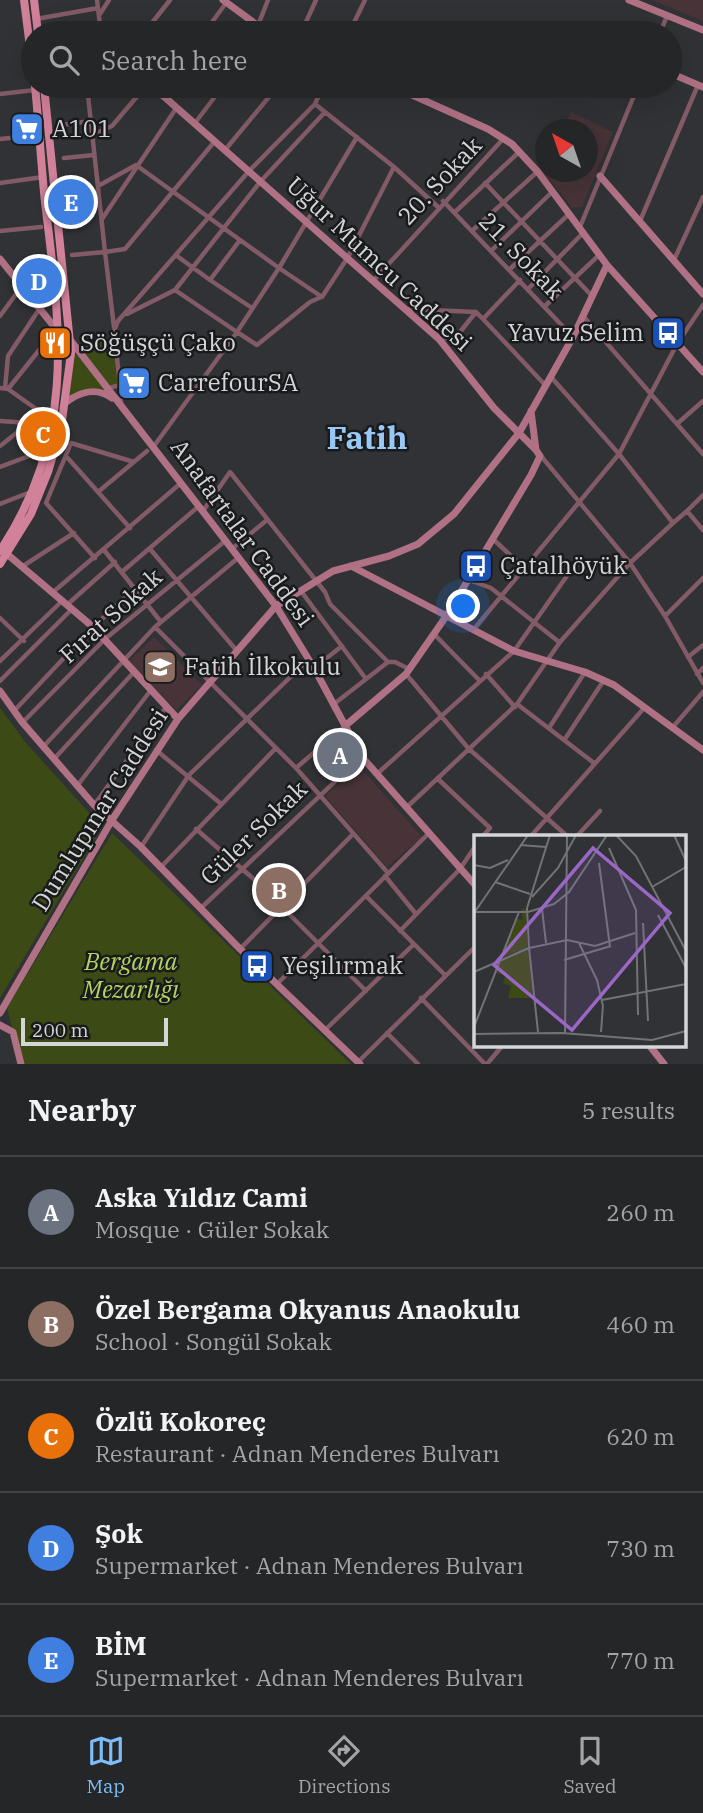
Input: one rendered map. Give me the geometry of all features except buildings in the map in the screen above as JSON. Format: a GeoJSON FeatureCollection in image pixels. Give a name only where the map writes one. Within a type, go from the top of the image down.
{"type":"FeatureCollection","features":[{"type":"Feature","properties":{"kind":"main road"},"geometry":{"type":"LineString","coordinates":[[24,0],[27,21]]}},
{"type":"Feature","properties":{"kind":"main road"},"geometry":{"type":"LineString","coordinates":[[34,0],[36,19]]}},
{"type":"Feature","properties":{"kind":"main road"},"geometry":{"type":"LineString","coordinates":[[0,564],[47,450],[53,424],[60,344],[43,177],[40,98]]}},
{"type":"Feature","properties":{"kind":"main road"},"geometry":{"type":"LineString","coordinates":[[3,553],[30,514],[55,450],[65,403],[71,346],[41,98]]}},
{"type":"Feature","properties":{"kind":"street"},"geometry":{"type":"LineString","coordinates":[[97,0],[100,21]]}},
{"type":"Feature","properties":{"kind":"street"},"geometry":{"type":"LineString","coordinates":[[99,15],[109,0]]}},
{"type":"Feature","properties":{"kind":"street"},"geometry":{"type":"LineString","coordinates":[[153,21],[170,0]]}},
{"type":"Feature","properties":{"kind":"street"},"geometry":{"type":"LineString","coordinates":[[259,21],[268,0]]}},
{"type":"Feature","properties":{"kind":"street"},"geometry":{"type":"LineString","coordinates":[[306,21],[316,0]]}},
{"type":"Feature","properties":{"kind":"street"},"geometry":{"type":"LineString","coordinates":[[355,21],[365,0]]}},
{"type":"Feature","properties":{"kind":"street"},"geometry":{"type":"LineString","coordinates":[[629,0],[680,21]]}},
{"type":"Feature","properties":{"kind":"street"},"geometry":{"type":"LineString","coordinates":[[212,21],[224,2],[247,21]]}},
{"type":"Feature","properties":{"kind":"street"},"geometry":{"type":"LineString","coordinates":[[36,19],[98,8]]}},
{"type":"Feature","properties":{"kind":"street"},"geometry":{"type":"LineString","coordinates":[[665,21],[667,16]]}},
{"type":"Feature","properties":{"kind":"street"},"geometry":{"type":"LineString","coordinates":[[682,22],[703,30]]}},
{"type":"Feature","properties":{"kind":"street"},"geometry":{"type":"LineString","coordinates":[[640,222],[701,86],[682,78]]}},
{"type":"Feature","properties":{"kind":"street"},"geometry":{"type":"LineString","coordinates":[[0,94],[21,91]]}},
{"type":"Feature","properties":{"kind":"street"},"geometry":{"type":"LineString","coordinates":[[88,98],[121,404]]}},
{"type":"Feature","properties":{"kind":"street"},"geometry":{"type":"LineString","coordinates":[[92,135],[112,126],[136,98]]}},
{"type":"Feature","properties":{"kind":"street","name":"Uğur Mumcu Caddesi"},"geometry":{"type":"LineString","coordinates":[[170,98],[260,182],[439,339],[494,408],[538,453]]}},
{"type":"Feature","properties":{"kind":"street"},"geometry":{"type":"LineString","coordinates":[[195,123],[214,98]]}},
{"type":"Feature","properties":{"kind":"street"},"geometry":{"type":"LineString","coordinates":[[225,150],[268,98]]}},
{"type":"Feature","properties":{"kind":"street"},"geometry":{"type":"LineString","coordinates":[[114,331],[123,316],[249,171],[315,104],[318,98]]}},
{"type":"Feature","properties":{"kind":"street"},"geometry":{"type":"LineString","coordinates":[[418,98],[505,138],[535,169]]}},
{"type":"Feature","properties":{"kind":"street"},"geometry":{"type":"LineString","coordinates":[[528,289],[581,231],[600,176],[633,98]]}},
{"type":"Feature","properties":{"kind":"street"},"geometry":{"type":"LineString","coordinates":[[315,104],[394,166],[438,207]]}},
{"type":"Feature","properties":{"kind":"street"},"geometry":{"type":"LineString","coordinates":[[102,219],[177,107]]}},
{"type":"Feature","properties":{"kind":"street"},"geometry":{"type":"LineString","coordinates":[[123,316],[175,290],[260,182],[325,112]]}},
{"type":"Feature","properties":{"kind":"street"},"geometry":{"type":"LineString","coordinates":[[61,125],[91,121]]}},
{"type":"Feature","properties":{"kind":"street"},"geometry":{"type":"LineString","coordinates":[[0,139],[40,135]]}},
{"type":"Feature","properties":{"kind":"street"},"geometry":{"type":"LineString","coordinates":[[98,492],[150,448],[237,332],[308,222],[357,137]]}},
{"type":"Feature","properties":{"kind":"street","name":"20. Sokak"},"geometry":{"type":"LineString","coordinates":[[374,280],[443,201],[505,138]]}},
{"type":"Feature","properties":{"kind":"street"},"geometry":{"type":"LineString","coordinates":[[72,255],[125,249],[215,141]]}},
{"type":"Feature","properties":{"kind":"street"},"geometry":{"type":"LineString","coordinates":[[455,212],[519,152]]}},
{"type":"Feature","properties":{"kind":"street"},"geometry":{"type":"LineString","coordinates":[[64,158],[94,155]]}},
{"type":"Feature","properties":{"kind":"street"},"geometry":{"type":"LineString","coordinates":[[65,196],[98,188],[136,165]]}},
{"type":"Feature","properties":{"kind":"street"},"geometry":{"type":"LineString","coordinates":[[136,165],[208,219],[322,296]]}},
{"type":"Feature","properties":{"kind":"street"},"geometry":{"type":"LineString","coordinates":[[175,290],[257,345],[310,302],[322,296],[348,257],[394,166]]}},
{"type":"Feature","properties":{"kind":"street"},"geometry":{"type":"LineString","coordinates":[[472,230],[535,175]]}},
{"type":"Feature","properties":{"kind":"street"},"geometry":{"type":"LineString","coordinates":[[600,176],[703,294]]}},
{"type":"Feature","properties":{"kind":"street"},"geometry":{"type":"LineString","coordinates":[[0,183],[43,177]]}},
{"type":"Feature","properties":{"kind":"street"},"geometry":{"type":"LineString","coordinates":[[545,182],[607,265],[703,373]]}},
{"type":"Feature","properties":{"kind":"street"},"geometry":{"type":"LineString","coordinates":[[485,183],[576,276],[592,296]]}},
{"type":"Feature","properties":{"kind":"street"},"geometry":{"type":"LineString","coordinates":[[492,250],[552,192]]}},
{"type":"Feature","properties":{"kind":"street"},"geometry":{"type":"LineString","coordinates":[[674,260],[703,197]]}},
{"type":"Feature","properties":{"kind":"street","name":"21. Sokak"},"geometry":{"type":"LineString","coordinates":[[443,201],[573,337]]}},
{"type":"Feature","properties":{"kind":"street"},"geometry":{"type":"LineString","coordinates":[[510,269],[569,214]]}},
{"type":"Feature","properties":{"kind":"street"},"geometry":{"type":"LineString","coordinates":[[0,232],[41,228]]}},
{"type":"Feature","properties":{"kind":"street"},"geometry":{"type":"LineString","coordinates":[[211,280],[240,240]]}},
{"type":"Feature","properties":{"kind":"street"},"geometry":{"type":"LineString","coordinates":[[545,306],[599,254]]}},
{"type":"Feature","properties":{"kind":"street"},"geometry":{"type":"LineString","coordinates":[[177,256],[253,308]]}},
{"type":"Feature","properties":{"kind":"street"},"geometry":{"type":"LineString","coordinates":[[2,265],[71,346]]}},
{"type":"Feature","properties":{"kind":"street"},"geometry":{"type":"LineString","coordinates":[[607,265],[573,337],[531,411],[538,453],[629,563],[665,616],[703,682]]}},
{"type":"Feature","properties":{"kind":"street"},"geometry":{"type":"LineString","coordinates":[[484,319],[520,280]]}},
{"type":"Feature","properties":{"kind":"street"},"geometry":{"type":"LineString","coordinates":[[0,316],[22,286]]}},
{"type":"Feature","properties":{"kind":"street"},"geometry":{"type":"LineString","coordinates":[[474,629],[619,454],[677,344],[703,305]]}},
{"type":"Feature","properties":{"kind":"street"},"geometry":{"type":"LineString","coordinates":[[5,388],[8,356],[40,308]]}},
{"type":"Feature","properties":{"kind":"street"},"geometry":{"type":"LineString","coordinates":[[406,309],[477,312],[546,386]]}},
{"type":"Feature","properties":{"kind":"street"},"geometry":{"type":"LineString","coordinates":[[439,339],[456,337],[477,312]]}},
{"type":"Feature","properties":{"kind":"street"},"geometry":{"type":"LineString","coordinates":[[583,316],[703,454]]}},
{"type":"Feature","properties":{"kind":"street"},"geometry":{"type":"LineString","coordinates":[[5,388],[58,331]]}},
{"type":"Feature","properties":{"kind":"street"},"geometry":{"type":"LineString","coordinates":[[60,344],[71,346]]}},
{"type":"Feature","properties":{"kind":"street","name":"Anafartalar Caddesi"},"geometry":{"type":"LineString","coordinates":[[71,346],[121,404],[150,448],[182,482],[276,606],[309,659],[362,757],[474,885]]}},
{"type":"Feature","properties":{"kind":"street"},"geometry":{"type":"LineString","coordinates":[[0,355],[8,356]]}},
{"type":"Feature","properties":{"kind":"street"},"geometry":{"type":"LineString","coordinates":[[551,377],[619,454],[673,523]]}},
{"type":"Feature","properties":{"kind":"street"},"geometry":{"type":"LineString","coordinates":[[108,389],[120,384]]}},
{"type":"Feature","properties":{"kind":"street"},"geometry":{"type":"LineString","coordinates":[[5,388],[53,424]]}},
{"type":"Feature","properties":{"kind":"street"},"geometry":{"type":"LineString","coordinates":[[65,403],[91,391],[103,392],[121,404]]}},
{"type":"Feature","properties":{"kind":"street"},"geometry":{"type":"LineString","coordinates":[[678,423],[703,401]]}},
{"type":"Feature","properties":{"kind":"street","name":"Dumlupınar Caddesi"},"geometry":{"type":"LineString","coordinates":[[0,1013],[155,749],[276,606],[333,571],[405,550],[435,532],[519,433],[531,411]]}},
{"type":"Feature","properties":{"kind":"street"},"geometry":{"type":"LineString","coordinates":[[0,421],[53,424]]}},
{"type":"Feature","properties":{"kind":"street"},"geometry":{"type":"LineString","coordinates":[[0,446],[29,423]]}},
{"type":"Feature","properties":{"kind":"street"},"geometry":{"type":"LineString","coordinates":[[95,558],[46,503],[65,456],[71,443],[134,462]]}},
{"type":"Feature","properties":{"kind":"street"},"geometry":{"type":"LineString","coordinates":[[0,467],[47,450]]}},
{"type":"Feature","properties":{"kind":"street"},"geometry":{"type":"LineString","coordinates":[[296,768],[408,671],[469,580],[538,453]]}},
{"type":"Feature","properties":{"kind":"street"},"geometry":{"type":"LineString","coordinates":[[65,456],[131,528]]}},
{"type":"Feature","properties":{"kind":"street"},"geometry":{"type":"LineString","coordinates":[[123,571],[201,508],[230,472],[331,604],[388,662]]}},
{"type":"Feature","properties":{"kind":"street"},"geometry":{"type":"LineString","coordinates":[[52,593],[182,482]]}},
{"type":"Feature","properties":{"kind":"street"},"geometry":{"type":"LineString","coordinates":[[0,504],[32,491]]}},
{"type":"Feature","properties":{"kind":"street"},"geometry":{"type":"LineString","coordinates":[[406,807],[516,705],[560,642],[629,563],[703,495]]}},
{"type":"Feature","properties":{"kind":"street"},"geometry":{"type":"LineString","coordinates":[[687,511],[703,530]]}},
{"type":"Feature","properties":{"kind":"street"},"geometry":{"type":"LineString","coordinates":[[233,548],[267,520]]}},
{"type":"Feature","properties":{"kind":"street"},"geometry":{"type":"LineString","coordinates":[[23,566],[74,533]]}},
{"type":"Feature","properties":{"kind":"street"},"geometry":{"type":"LineString","coordinates":[[493,539],[524,568]]}},
{"type":"Feature","properties":{"kind":"street","name":"Fırat Sokak"},"geometry":{"type":"LineString","coordinates":[[22,722],[146,603],[227,540]]}},
{"type":"Feature","properties":{"kind":"street"},"geometry":{"type":"LineString","coordinates":[[150,549],[238,652]]}},
{"type":"Feature","properties":{"kind":"street"},"geometry":{"type":"LineString","coordinates":[[104,550],[162,622]]}},
{"type":"Feature","properties":{"kind":"street"},"geometry":{"type":"LineString","coordinates":[[3,553],[23,566],[106,639],[178,719]]}},
{"type":"Feature","properties":{"kind":"street"},"geometry":{"type":"LineString","coordinates":[[43,747],[155,627],[240,556]]}},
{"type":"Feature","properties":{"kind":"street"},"geometry":{"type":"LineString","coordinates":[[0,662],[115,562]]}},
{"type":"Feature","properties":{"kind":"street"},"geometry":{"type":"LineString","coordinates":[[351,566],[514,651],[604,680],[703,750]]}},
{"type":"Feature","properties":{"kind":"street"},"geometry":{"type":"LineString","coordinates":[[377,774],[440,714],[514,651],[569,573]]}},
{"type":"Feature","properties":{"kind":"street"},"geometry":{"type":"LineString","coordinates":[[665,616],[703,578]]}},
{"type":"Feature","properties":{"kind":"street"},"geometry":{"type":"LineString","coordinates":[[469,580],[500,596],[560,642]]}},
{"type":"Feature","properties":{"kind":"street"},"geometry":{"type":"LineString","coordinates":[[14,711],[93,627],[135,589]]}},
{"type":"Feature","properties":{"kind":"street"},"geometry":{"type":"LineString","coordinates":[[301,591],[366,679]]}},
{"type":"Feature","properties":{"kind":"street"},"geometry":{"type":"LineString","coordinates":[[0,681],[68,604]]}},
{"type":"Feature","properties":{"kind":"street"},"geometry":{"type":"LineString","coordinates":[[0,618],[24,641]]}},
{"type":"Feature","properties":{"kind":"street"},"geometry":{"type":"LineString","coordinates":[[155,627],[296,768],[353,834],[416,914]]}},
{"type":"Feature","properties":{"kind":"street"},"geometry":{"type":"LineString","coordinates":[[433,634],[479,680]]}},
{"type":"Feature","properties":{"kind":"street"},"geometry":{"type":"LineString","coordinates":[[688,657],[703,645]]}},
{"type":"Feature","properties":{"kind":"street"},"geometry":{"type":"LineString","coordinates":[[314,668],[342,646]]}},
{"type":"Feature","properties":{"kind":"street"},"geometry":{"type":"LineString","coordinates":[[141,846],[189,775],[309,659]]}},
{"type":"Feature","properties":{"kind":"street"},"geometry":{"type":"LineString","coordinates":[[334,704],[388,662],[395,662],[408,671],[468,748],[566,835]]}},
{"type":"Feature","properties":{"kind":"street"},"geometry":{"type":"LineString","coordinates":[[697,674],[703,668]]}},
{"type":"Feature","properties":{"kind":"street"},"geometry":{"type":"LineString","coordinates":[[53,760],[134,672]]}},
{"type":"Feature","properties":{"kind":"street"},"geometry":{"type":"LineString","coordinates":[[549,729],[585,672]]}},
{"type":"Feature","properties":{"kind":"street"},"geometry":{"type":"LineString","coordinates":[[485,674],[516,705],[595,763]]}},
{"type":"Feature","properties":{"kind":"street"},"geometry":{"type":"LineString","coordinates":[[565,739],[604,680]]}},
{"type":"Feature","properties":{"kind":"street"},"geometry":{"type":"LineString","coordinates":[[77,787],[151,690]]}},
{"type":"Feature","properties":{"kind":"street"},"geometry":{"type":"LineString","coordinates":[[0,691],[53,760],[94,805],[141,846],[240,949],[359,1063],[474,947]]}},
{"type":"Feature","properties":{"kind":"street"},"geometry":{"type":"LineString","coordinates":[[672,728],[703,692]]}},
{"type":"Feature","properties":{"kind":"street"},"geometry":{"type":"LineString","coordinates":[[94,805],[167,706]]}},
{"type":"Feature","properties":{"kind":"street"},"geometry":{"type":"LineString","coordinates":[[532,835],[645,708]]}},
{"type":"Feature","properties":{"kind":"street"},"geometry":{"type":"LineString","coordinates":[[161,867],[276,748]]}},
{"type":"Feature","properties":{"kind":"street"},"geometry":{"type":"LineString","coordinates":[[155,749],[220,803]]}},
{"type":"Feature","properties":{"kind":"street","name":"Güler Sokak"},"geometry":{"type":"LineString","coordinates":[[201,908],[362,757]]}},
{"type":"Feature","properties":{"kind":"street"},"geometry":{"type":"LineString","coordinates":[[438,779],[489,828],[484,835]]}},
{"type":"Feature","properties":{"kind":"street"},"geometry":{"type":"LineString","coordinates":[[578,835],[600,811]]}},
{"type":"Feature","properties":{"kind":"street"},"geometry":{"type":"LineString","coordinates":[[196,829],[283,906],[366,991]]}},
{"type":"Feature","properties":{"kind":"street"},"geometry":{"type":"LineString","coordinates":[[277,985],[317,942],[367,897],[429,833]]}},
{"type":"Feature","properties":{"kind":"street"},"geometry":{"type":"LineString","coordinates":[[240,949],[353,834]]}},
{"type":"Feature","properties":{"kind":"street"},"geometry":{"type":"LineString","coordinates":[[400,931],[460,869],[474,847]]}},
{"type":"Feature","properties":{"kind":"street"},"geometry":{"type":"LineString","coordinates":[[367,897],[444,975]]}},
{"type":"Feature","properties":{"kind":"street"},"geometry":{"type":"LineString","coordinates":[[324,1031],[413,945]]}},
{"type":"Feature","properties":{"kind":"street"},"geometry":{"type":"LineString","coordinates":[[421,998],[486,1064],[502,1046]]}},
{"type":"Feature","properties":{"kind":"street"},"geometry":{"type":"LineString","coordinates":[[0,1025],[13,1032],[21,1064]]}},
{"type":"Feature","properties":{"kind":"street"},"geometry":{"type":"LineString","coordinates":[[0,1037],[13,1032]]}},
{"type":"Feature","properties":{"kind":"street"},"geometry":{"type":"LineString","coordinates":[[387,1033],[411,1062],[418,1064]]}},
{"type":"Feature","properties":{"kind":"street"},"geometry":{"type":"LineString","coordinates":[[650,1046],[664,1064]]}},
{"type":"Feature","properties":{"kind":"shaded area"},"geometry":{"type":"Polygon","coordinates":[[[652,0],[703,0],[703,21],[652,0]]]}},
{"type":"Feature","properties":{"kind":"shaded area"},"geometry":{"type":"Polygon","coordinates":[[[571,112],[586,119],[568,119],[571,112]]]}},
{"type":"Feature","properties":{"kind":"shaded area"},"geometry":{"type":"Polygon","coordinates":[[[598,125],[613,132],[598,168],[598,125]]]}},
{"type":"Feature","properties":{"kind":"shaded area"},"geometry":{"type":"Polygon","coordinates":[[[552,182],[592,182],[582,207],[572,208],[552,182]]]}},
{"type":"Feature","properties":{"kind":"shaded area","name":"Fatih İlkokulu"},"geometry":{"type":"Polygon","coordinates":[[[154,637],[202,685],[176,710],[129,661],[154,637]]]}},
{"type":"Feature","properties":{"kind":"shaded area"},"geometry":{"type":"Polygon","coordinates":[[[359,766],[422,837],[387,867],[325,796],[359,766]]]}},
{"type":"Feature","properties":{"kind":"green space"},"geometry":{"type":"Polygon","coordinates":[[[115,337],[120,385],[108,388],[121,404],[91,391],[65,403],[71,351],[83,359],[78,350],[82,342],[115,337]]]}},
{"type":"Feature","properties":{"kind":"green space","name":"Bergama Mezarlığı"},"geometry":{"type":"Polygon","coordinates":[[[0,708],[26,743],[102,827],[0,998],[0,708]]]}},
{"type":"Feature","properties":{"kind":"green space","name":"Bergama Mezarlığı"},"geometry":{"type":"Polygon","coordinates":[[[112,833],[351,1064],[22,1064],[7,1008],[112,833]]]}},
{"type":"Feature","properties":{"kind":"place","name":"A101"},"geometry":{"type":"Point","coordinates":[27,129]}},
{"type":"Feature","properties":{"kind":"place","name":"BİM"},"geometry":{"type":"Point","coordinates":[71,202]}},
{"type":"Feature","properties":{"kind":"place","name":"Şok"},"geometry":{"type":"Point","coordinates":[39,281]}},
{"type":"Feature","properties":{"kind":"place","name":"Yavuz Selim"},"geometry":{"type":"Point","coordinates":[668,333]}},
{"type":"Feature","properties":{"kind":"place","name":"Söğüşçü Çako"},"geometry":{"type":"Point","coordinates":[55,343]}},
{"type":"Feature","properties":{"kind":"place","name":"CarrefourSA"},"geometry":{"type":"Point","coordinates":[134,383]}},
{"type":"Feature","properties":{"kind":"place","name":"Özlü Kokoreç"},"geometry":{"type":"Point","coordinates":[43,434]}},
{"type":"Feature","properties":{"kind":"place","name":"Çatalhöyük"},"geometry":{"type":"Point","coordinates":[476,566]}},
{"type":"Feature","properties":{"kind":"place","name":"Fatih İlkokulu"},"geometry":{"type":"Point","coordinates":[160,667]}},
{"type":"Feature","properties":{"kind":"place","name":"Aska Yıldız Cami"},"geometry":{"type":"Point","coordinates":[340,755]}},
{"type":"Feature","properties":{"kind":"place","name":"Özel Bergama Okyanus Anaokulu"},"geometry":{"type":"Point","coordinates":[279,890]}},
{"type":"Feature","properties":{"kind":"place","name":"Yeşilırmak"},"geometry":{"type":"Point","coordinates":[257,966]}},
{"type":"Feature","properties":{"kind":"district","name":"Fatih"},"geometry":{"type":"Point","coordinates":[367,438]}}]}
